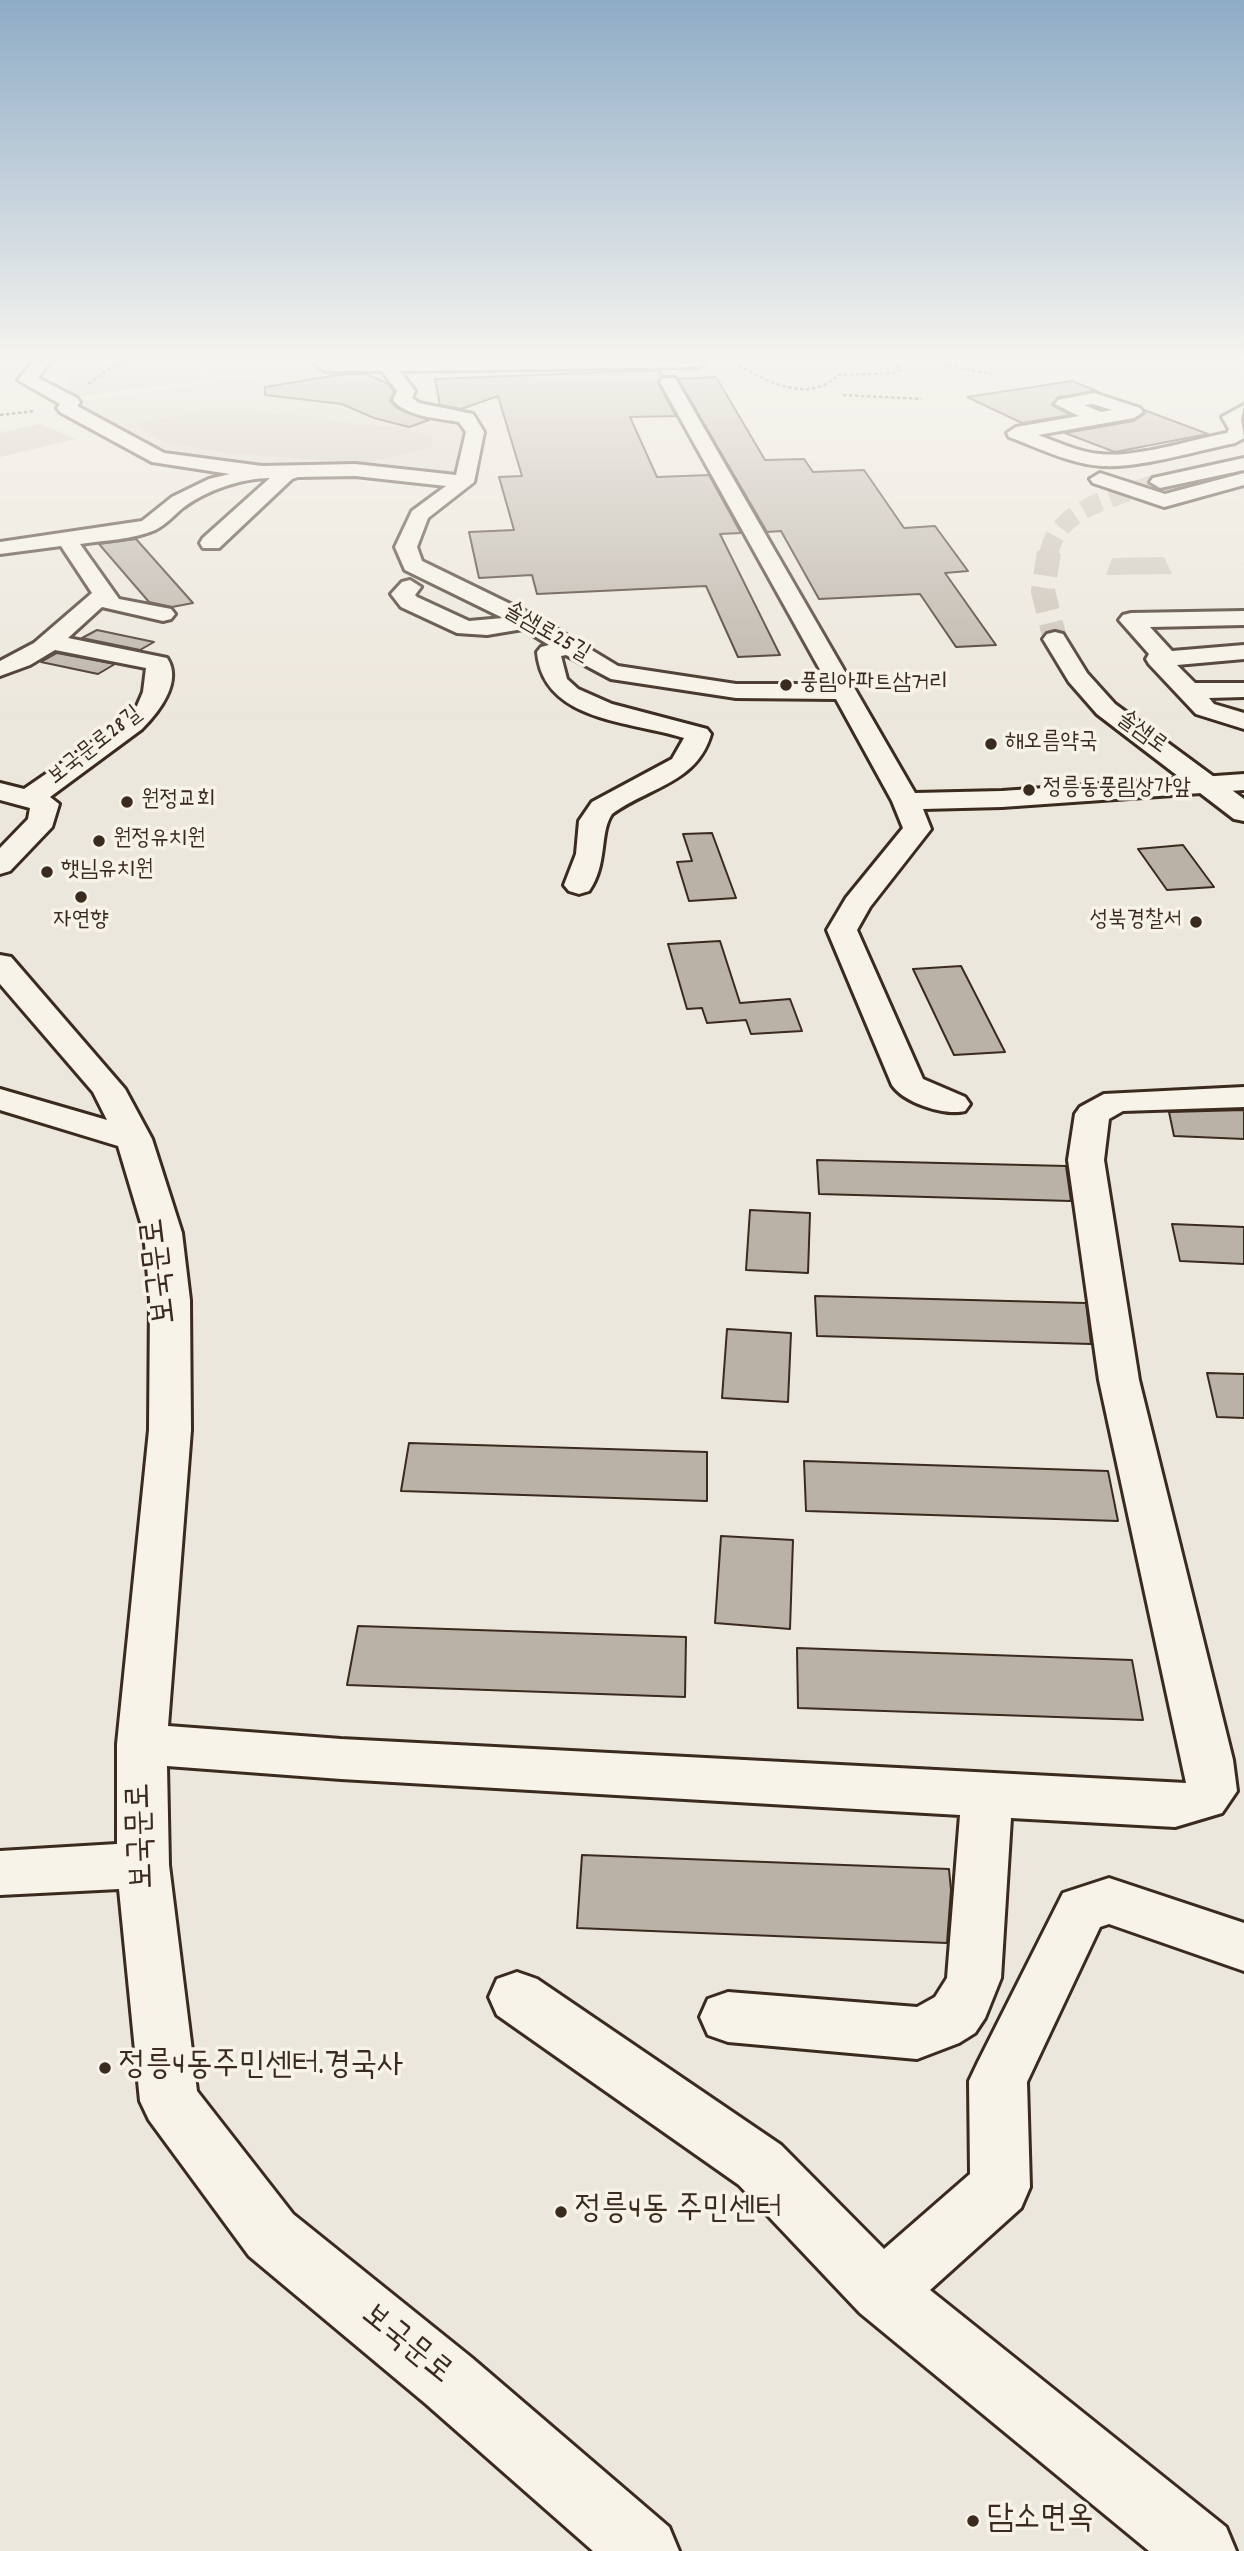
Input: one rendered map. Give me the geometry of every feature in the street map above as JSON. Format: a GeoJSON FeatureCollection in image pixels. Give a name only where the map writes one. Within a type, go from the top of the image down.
{"type":"FeatureCollection","features":[{"type":"Feature","properties":{"kind":"street"},"geometry":{"type":"LineString","coordinates":[[0,548],[67,540],[149,525],[179,501],[224,481]]}},
{"type":"Feature","properties":{"kind":"street"},"geometry":{"type":"LineString","coordinates":[[211,543],[278,481]]}},
{"type":"Feature","properties":{"kind":"street"},"geometry":{"type":"LineString","coordinates":[[455,481],[464,482]]}},
{"type":"Feature","properties":{"kind":"street"},"geometry":{"type":"LineString","coordinates":[[725,481],[906,801],[917,829],[857,904],[842,930],[909,1085],[953,1104]]}},
{"type":"Feature","properties":{"kind":"street"},"geometry":{"type":"LineString","coordinates":[[1107,481],[1164,501],[1237,481]]}},
{"type":"Feature","properties":{"kind":"street"},"geometry":{"type":"LineString","coordinates":[[1160,482],[1164,481]]}},
{"type":"Feature","properties":{"kind":"street","name":"솔샘로25길"},"geometry":{"type":"LineString","coordinates":[[464,482],[450,489],[419,515],[406,547],[414,565],[527,621],[611,672],[661,682],[736,691],[844,692]]}},
{"type":"Feature","properties":{"kind":"street"},"geometry":{"type":"LineString","coordinates":[[67,540],[111,604],[163,614]]}},
{"type":"Feature","properties":{"kind":"street"},"geometry":{"type":"LineString","coordinates":[[410,587],[402,594],[409,602],[466,628],[487,628],[527,621]]}},
{"type":"Feature","properties":{"kind":"street"},"geometry":{"type":"LineString","coordinates":[[0,669],[15,664],[51,642],[92,601],[106,595]]}},
{"type":"Feature","properties":{"kind":"street"},"geometry":{"type":"LineString","coordinates":[[1166,658],[1130,620],[1244,618]]}},
{"type":"Feature","properties":{"kind":"street","name":"솔샘로"},"geometry":{"type":"LineString","coordinates":[[1055,639],[1071,669],[1106,709],[1210,783],[1244,813]]}},
{"type":"Feature","properties":{"kind":"street","name":"보국문로28길"},"geometry":{"type":"LineString","coordinates":[[30,798],[128,726],[153,702],[159,670],[158,663],[51,642]]}},
{"type":"Feature","properties":{"kind":"street"},"geometry":{"type":"LineString","coordinates":[[570,647],[549,652],[550,666],[558,684],[586,703],[698,734],[696,749],[681,765],[608,805],[593,821],[590,854],[579,885]]}},
{"type":"Feature","properties":{"kind":"street"},"geometry":{"type":"LineString","coordinates":[[1244,652],[1157,659],[1205,709],[1244,721]]}},
{"type":"Feature","properties":{"kind":"street"},"geometry":{"type":"LineString","coordinates":[[1188,691],[1244,690]]}},
{"type":"Feature","properties":{"kind":"street"},"geometry":{"type":"LineString","coordinates":[[906,801],[1002,799],[1244,782]]}},
{"type":"Feature","properties":{"kind":"street"},"geometry":{"type":"LineString","coordinates":[[0,791],[30,798]]}},
{"type":"Feature","properties":{"kind":"street","name":"보국문로28길"},"geometry":{"type":"LineString","coordinates":[[0,865],[43,821],[45,804],[30,798]]}},
{"type":"Feature","properties":{"kind":"street","name":"보국문로"},"geometry":{"type":"LineString","coordinates":[[0,964],[108,1089],[134,1139],[163,1233],[170,1300],[170,1430],[142,1744],[142,1865],[169,2101],[271,2235],[449,2381],[645,2551]]}},
{"type":"Feature","properties":{"kind":"street"},"geometry":{"type":"LineString","coordinates":[[142,1744],[354,1760],[987,1796],[1175,1806],[1194,1803],[1212,1791],[1208,1760],[1119,1380],[1086,1160],[1092,1114],[1116,1101],[1244,1097]]}},
{"type":"Feature","properties":{"kind":"street"},"geometry":{"type":"LineString","coordinates":[[0,1099],[134,1139]]}},
{"type":"Feature","properties":{"kind":"street"},"geometry":{"type":"LineString","coordinates":[[727,2017],[917,2033],[947,2023],[967,2004],[975,1978],[987,1796]]}},
{"type":"Feature","properties":{"kind":"street"},"geometry":{"type":"LineString","coordinates":[[0,1874],[142,1865]]}},
{"type":"Feature","properties":{"kind":"street"},"geometry":{"type":"LineString","coordinates":[[882,2291],[1000,2187],[998,2081],[1082,1909],[1109,1901],[1244,1947]]}},
{"type":"Feature","properties":{"kind":"street"},"geometry":{"type":"LineString","coordinates":[[517,1997],[760,2165],[882,2291],[1202,2551]]}},
{"type":"Feature","properties":{"kind":"shaded area"},"geometry":{"type":"Polygon","coordinates":[[[1164,557],[1172,574],[1106,575],[1112,558],[1164,557]]]}},
{"type":"Feature","properties":{"kind":"building"},"geometry":{"type":"Polygon","coordinates":[[[500,481],[712,481],[741,533],[720,534],[780,655],[738,657],[706,586],[537,594],[532,575],[479,578],[469,532],[514,530],[500,481]]]}},
{"type":"Feature","properties":{"kind":"building"},"geometry":{"type":"Polygon","coordinates":[[[737,481],[872,481],[904,528],[935,526],[968,571],[945,573],[996,645],[956,647],[920,594],[819,599],[781,531],[767,532],[737,481]]]}},
{"type":"Feature","properties":{"kind":"building"},"geometry":{"type":"Polygon","coordinates":[[[136,539],[193,603],[172,607],[149,602],[99,544],[136,539]]]}},
{"type":"Feature","properties":{"kind":"building"},"geometry":{"type":"Polygon","coordinates":[[[97,630],[154,642],[140,650],[82,638],[97,630]]]}},
{"type":"Feature","properties":{"kind":"building"},"geometry":{"type":"Polygon","coordinates":[[[57,653],[115,664],[98,674],[41,662],[57,653]]]}},
{"type":"Feature","properties":{"kind":"building"},"geometry":{"type":"Polygon","coordinates":[[[712,833],[736,898],[689,901],[677,862],[692,861],[683,834],[712,833]]]}},
{"type":"Feature","properties":{"kind":"building"},"geometry":{"type":"Polygon","coordinates":[[[1183,845],[1214,887],[1167,890],[1138,849],[1183,845]]]}},
{"type":"Feature","properties":{"kind":"building"},"geometry":{"type":"Polygon","coordinates":[[[720,941],[740,1003],[790,999],[802,1031],[751,1034],[746,1020],[707,1023],[702,1008],[687,1009],[668,944],[720,941]]]}},
{"type":"Feature","properties":{"kind":"building"},"geometry":{"type":"Polygon","coordinates":[[[961,966],[1005,1052],[954,1055],[913,969],[961,966]]]}},
{"type":"Feature","properties":{"kind":"building"},"geometry":{"type":"Polygon","coordinates":[[[1244,1110],[1244,1139],[1174,1136],[1169,1112],[1244,1110]]]}},
{"type":"Feature","properties":{"kind":"building"},"geometry":{"type":"Polygon","coordinates":[[[817,1160],[1066,1166],[1071,1201],[819,1194],[817,1160]]]}},
{"type":"Feature","properties":{"kind":"building"},"geometry":{"type":"Polygon","coordinates":[[[750,1210],[810,1213],[808,1273],[746,1270],[750,1210]]]}},
{"type":"Feature","properties":{"kind":"building"},"geometry":{"type":"Polygon","coordinates":[[[1172,1224],[1244,1227],[1244,1264],[1180,1261],[1172,1224]]]}},
{"type":"Feature","properties":{"kind":"building"},"geometry":{"type":"Polygon","coordinates":[[[815,1296],[1086,1303],[1091,1344],[817,1336],[815,1296]]]}},
{"type":"Feature","properties":{"kind":"building"},"geometry":{"type":"Polygon","coordinates":[[[727,1329],[791,1333],[788,1402],[722,1398],[727,1329]]]}},
{"type":"Feature","properties":{"kind":"building"},"geometry":{"type":"Polygon","coordinates":[[[1207,1373],[1244,1374],[1244,1418],[1217,1417],[1207,1373]]]}},
{"type":"Feature","properties":{"kind":"building"},"geometry":{"type":"Polygon","coordinates":[[[409,1443],[707,1452],[707,1501],[401,1491],[409,1443]]]}},
{"type":"Feature","properties":{"kind":"building"},"geometry":{"type":"Polygon","coordinates":[[[804,1461],[1108,1471],[1118,1521],[806,1511],[804,1461]]]}},
{"type":"Feature","properties":{"kind":"building"},"geometry":{"type":"Polygon","coordinates":[[[721,1536],[793,1540],[790,1629],[715,1623],[721,1536]]]}},
{"type":"Feature","properties":{"kind":"building"},"geometry":{"type":"Polygon","coordinates":[[[358,1626],[686,1637],[685,1697],[347,1685],[358,1626]]]}},
{"type":"Feature","properties":{"kind":"building"},"geometry":{"type":"Polygon","coordinates":[[[797,1648],[1132,1660],[1143,1720],[798,1708],[797,1648]]]}},
{"type":"Feature","properties":{"kind":"building"},"geometry":{"type":"Polygon","coordinates":[[[582,1855],[949,1869],[951,1890],[947,1943],[577,1928],[582,1855]]]}},
{"type":"Feature","properties":{"kind":"tunnel"},"geometry":{"type":"LineString","coordinates":[[1049,554],[1054,538],[1064,524],[1077,514],[1110,498],[1160,482]]}},
{"type":"Feature","properties":{"kind":"tunnel"},"geometry":{"type":"LineString","coordinates":[[1049,552],[1043,591],[1055,639]]}},
{"type":"Feature","properties":{"kind":"place","name":"풍림아파트삼거리"},"geometry":{"type":"Point","coordinates":[786,685]}},
{"type":"Feature","properties":{"kind":"place","name":"해오름약국"},"geometry":{"type":"Point","coordinates":[991,744]}},
{"type":"Feature","properties":{"kind":"place","name":"정릉동풍림상가앞"},"geometry":{"type":"Point","coordinates":[1029,790]}},
{"type":"Feature","properties":{"kind":"place","name":"원정교회"},"geometry":{"type":"Point","coordinates":[127,802]}},
{"type":"Feature","properties":{"kind":"place","name":"원정유치원"},"geometry":{"type":"Point","coordinates":[99,841]}},
{"type":"Feature","properties":{"kind":"place","name":"햇님유치원"},"geometry":{"type":"Point","coordinates":[47,872]}},
{"type":"Feature","properties":{"kind":"place","name":"자연향"},"geometry":{"type":"Point","coordinates":[81,897]}},
{"type":"Feature","properties":{"kind":"place","name":"성북경찰서"},"geometry":{"type":"Point","coordinates":[1196,922]}},
{"type":"Feature","properties":{"kind":"place","name":"정릉4동주민센터.경국사"},"geometry":{"type":"Point","coordinates":[105,2068]}},
{"type":"Feature","properties":{"kind":"place","name":"정릉4동 주민센터"},"geometry":{"type":"Point","coordinates":[561,2212]}},
{"type":"Feature","properties":{"kind":"place","name":"담소면옥"},"geometry":{"type":"Point","coordinates":[973,2521]}}]}
